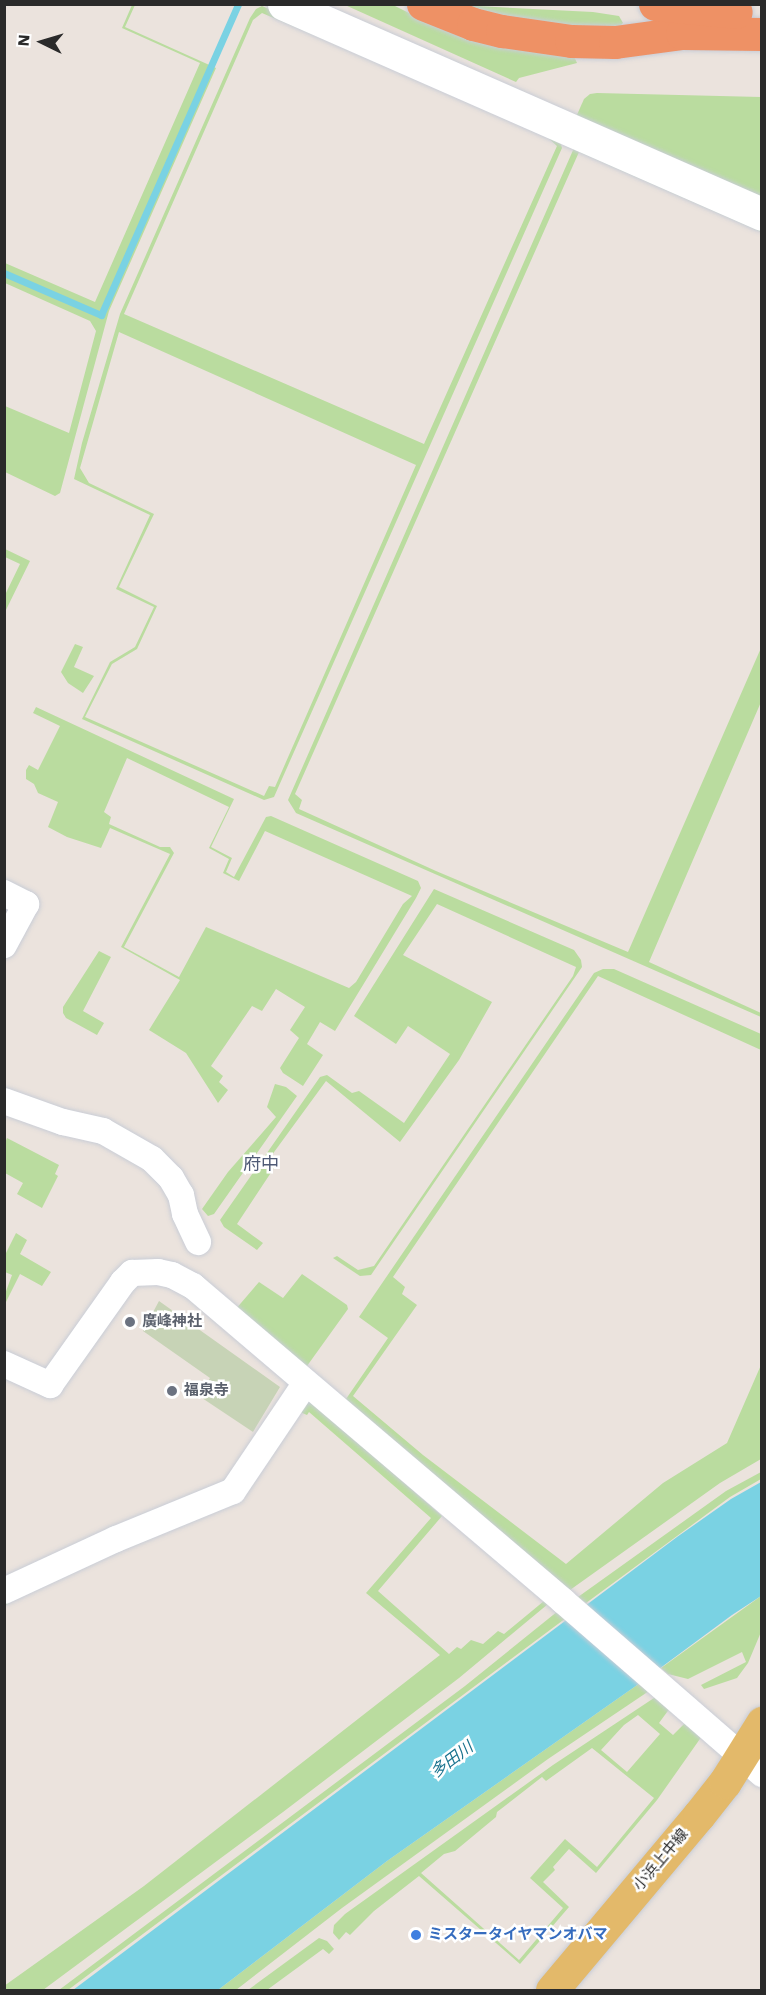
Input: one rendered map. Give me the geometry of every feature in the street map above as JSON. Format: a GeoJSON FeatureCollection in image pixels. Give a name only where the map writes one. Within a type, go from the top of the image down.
{"type":"FeatureCollection","features":[{"type":"Feature","properties":{"kind":"highway"},"geometry":{"type":"LineString","coordinates":[[423,4],[473,24],[502,31],[572,41],[615,42],[682,33],[762,34]]}},
{"type":"Feature","properties":{"kind":"highway"},"geometry":{"type":"LineString","coordinates":[[655,4],[708,12],[762,13]]}},
{"type":"Feature","properties":{"kind":"main road","name":"小浜上中線"},"geometry":{"type":"LineString","coordinates":[[552,1990],[663,1860],[751,1766],[762,1723]]}},
{"type":"Feature","properties":{"kind":"street"},"geometry":{"type":"LineString","coordinates":[[284,4],[762,214]]}},
{"type":"Feature","properties":{"kind":"street"},"geometry":{"type":"LineString","coordinates":[[4,893],[26,904],[4,945]]}},
{"type":"Feature","properties":{"kind":"street"},"geometry":{"type":"LineString","coordinates":[[4,1101],[63,1122],[103,1131],[152,1160],[171,1178],[181,1195],[185,1214],[198,1242]]}},
{"type":"Feature","properties":{"kind":"street"},"geometry":{"type":"LineString","coordinates":[[4,1364],[50,1386],[123,1282],[132,1273],[158,1272],[172,1275],[192,1286],[567,1604],[751,1766]]}},
{"type":"Feature","properties":{"kind":"street"},"geometry":{"type":"LineString","coordinates":[[4,1591],[116,1539],[233,1491],[241,1484],[305,1384]]}},
{"type":"Feature","properties":{"kind":"green space"},"geometry":{"type":"Polygon","coordinates":[[[132,5],[135,5],[125,27],[216,68],[109,311],[60,493],[55,496],[5,472],[5,406],[69,433],[96,331],[90,321],[5,283],[5,263],[95,302],[200,63],[122,28],[132,5]]]}},
{"type":"Feature","properties":{"kind":"green space"},"geometry":{"type":"Polygon","coordinates":[[[345,5],[393,5],[421,19],[574,56],[577,63],[519,78],[516,82],[345,5]]]}},
{"type":"Feature","properties":{"kind":"green space"},"geometry":{"type":"Polygon","coordinates":[[[457,5],[593,12],[619,16],[623,23],[619,27],[564,28],[457,5]]]}},
{"type":"Feature","properties":{"kind":"green space"},"geometry":{"type":"Polygon","coordinates":[[[262,6],[548,131],[560,141],[562,148],[274,797],[264,800],[82,719],[110,662],[135,647],[154,607],[116,589],[150,515],[74,479],[82,443],[120,314],[250,18],[256,9],[262,6]],[[262,13],[253,20],[124,314],[424,444],[557,146],[544,134],[262,13]],[[119,332],[80,468],[89,483],[154,514],[119,587],[157,606],[137,649],[112,664],[85,717],[264,796],[269,786],[275,787],[416,465],[119,332]]]}},
{"type":"Feature","properties":{"kind":"green space"},"geometry":{"type":"Polygon","coordinates":[[[590,94],[761,97],[761,202],[576,117],[584,99],[590,94]]]}},
{"type":"Feature","properties":{"kind":"green space"},"geometry":{"type":"Polygon","coordinates":[[[574,148],[761,226],[761,232],[579,152],[295,794],[302,800],[299,809],[436,871],[628,952],[761,648],[761,702],[649,962],[761,1013],[761,1017],[296,813],[288,800],[574,148]]]}},
{"type":"Feature","properties":{"kind":"green space"},"geometry":{"type":"Polygon","coordinates":[[[5,549],[30,561],[5,612],[5,595],[20,564],[5,557],[5,549]]]}},
{"type":"Feature","properties":{"kind":"green space"},"geometry":{"type":"Polygon","coordinates":[[[75,644],[83,647],[74,667],[94,676],[83,693],[68,683],[61,672],[75,644]]]}},
{"type":"Feature","properties":{"kind":"green space"},"geometry":{"type":"Polygon","coordinates":[[[36,707],[234,799],[211,847],[232,858],[226,872],[234,877],[266,817],[271,816],[418,881],[421,888],[416,898],[335,1031],[320,1022],[307,1044],[323,1055],[303,1086],[283,1073],[280,1068],[299,1038],[290,1030],[305,1007],[276,989],[262,1011],[252,1006],[211,1066],[223,1076],[219,1082],[228,1090],[218,1103],[186,1053],[149,1030],[180,980],[121,947],[170,854],[110,828],[101,848],[67,837],[48,827],[58,802],[38,793],[34,784],[26,779],[26,770],[29,765],[38,770],[60,726],[33,713],[36,707]],[[127,758],[104,812],[111,817],[109,824],[160,847],[170,847],[174,853],[124,947],[179,977],[206,927],[349,988],[356,982],[403,904],[412,896],[265,831],[239,881],[223,873],[229,859],[209,848],[229,807],[127,758]]]}},
{"type":"Feature","properties":{"kind":"green space"},"geometry":{"type":"Polygon","coordinates":[[[434,889],[574,950],[581,960],[582,967],[371,1275],[360,1276],[333,1258],[337,1256],[358,1270],[374,1266],[573,976],[576,967],[437,904],[403,955],[492,1002],[459,1060],[400,1142],[326,1081],[269,1159],[276,1165],[237,1224],[263,1243],[257,1250],[224,1227],[220,1220],[320,1077],[327,1075],[352,1093],[359,1091],[404,1123],[450,1054],[408,1026],[396,1044],[354,1016],[434,889]]]}},
{"type":"Feature","properties":{"kind":"green space"},"geometry":{"type":"Polygon","coordinates":[[[99,951],[111,957],[83,1011],[104,1023],[97,1035],[66,1018],[63,1007],[99,951]]]}},
{"type":"Feature","properties":{"kind":"green space"},"geometry":{"type":"Polygon","coordinates":[[[603,969],[614,969],[761,1034],[761,1050],[598,976],[393,1277],[405,1287],[402,1294],[417,1305],[353,1396],[423,1455],[566,1564],[663,1483],[727,1443],[761,1365],[761,1459],[720,1483],[570,1590],[346,1399],[388,1338],[359,1317],[594,973],[603,969]]]}},
{"type":"Feature","properties":{"kind":"green space"},"geometry":{"type":"Polygon","coordinates":[[[275,1084],[286,1087],[297,1096],[214,1214],[208,1216],[202,1209],[228,1172],[276,1117],[267,1107],[275,1084]]]}},
{"type":"Feature","properties":{"kind":"green space"},"geometry":{"type":"Polygon","coordinates":[[[7,1138],[59,1165],[55,1174],[58,1176],[42,1208],[17,1194],[23,1183],[5,1173],[7,1138]]]}},
{"type":"Feature","properties":{"kind":"green space"},"geometry":{"type":"Polygon","coordinates":[[[16,1233],[27,1240],[20,1254],[51,1272],[42,1286],[20,1274],[5,1304],[5,1294],[12,1275],[5,1272],[5,1255],[16,1233]]]}},
{"type":"Feature","properties":{"kind":"green space"},"geometry":{"type":"Polygon","coordinates":[[[302,1274],[347,1305],[348,1309],[307,1366],[235,1310],[259,1282],[283,1298],[302,1274]]]}},
{"type":"Feature","properties":{"kind":"green space"},"geometry":{"type":"Polygon","coordinates":[[[159,1301],[280,1387],[253,1432],[199,1396],[210,1378],[143,1331],[159,1301]]]}},
{"type":"Feature","properties":{"kind":"green space"},"geometry":{"type":"Polygon","coordinates":[[[305,1396],[442,1516],[378,1591],[449,1654],[457,1647],[461,1649],[471,1640],[483,1644],[498,1631],[504,1634],[544,1601],[548,1604],[459,1678],[43,1990],[5,1990],[4,1986],[144,1886],[440,1655],[366,1593],[431,1518],[309,1412],[307,1415],[300,1412],[245,1494],[17,1597],[5,1606],[5,1597],[223,1502],[305,1396]]]}},
{"type":"Feature","properties":{"kind":"green space"},"geometry":{"type":"Polygon","coordinates":[[[761,1472],[761,1479],[730,1497],[586,1603],[578,1597],[726,1491],[761,1472]]]}},
{"type":"Feature","properties":{"kind":"green space"},"geometry":{"type":"Polygon","coordinates":[[[761,1596],[761,1632],[748,1663],[737,1678],[704,1689],[701,1685],[746,1662],[742,1652],[688,1679],[668,1674],[661,1668],[761,1596]]]}},
{"type":"Feature","properties":{"kind":"green space"},"geometry":{"type":"Polygon","coordinates":[[[558,1611],[566,1618],[68,1990],[59,1990],[465,1686],[558,1611]]]}},
{"type":"Feature","properties":{"kind":"green space"},"geometry":{"type":"Polygon","coordinates":[[[640,1683],[649,1691],[548,1759],[342,1908],[236,1990],[218,1990],[387,1861],[640,1683]]]}},
{"type":"Feature","properties":{"kind":"green space"},"geometry":{"type":"Polygon","coordinates":[[[657,1696],[670,1708],[659,1723],[673,1735],[686,1722],[702,1736],[657,1800],[596,1873],[569,1849],[553,1867],[555,1870],[543,1882],[569,1907],[520,1964],[419,1876],[374,1911],[350,1935],[346,1932],[339,1940],[333,1933],[334,1925],[345,1914],[553,1765],[657,1696]],[[638,1715],[624,1725],[601,1750],[627,1772],[660,1734],[638,1715]],[[592,1748],[546,1781],[542,1777],[497,1812],[496,1817],[455,1851],[444,1854],[421,1873],[519,1960],[563,1908],[530,1878],[565,1839],[597,1867],[654,1798],[592,1748]]]}},
{"type":"Feature","properties":{"kind":"green space"},"geometry":{"type":"Polygon","coordinates":[[[319,1938],[327,1941],[334,1949],[329,1954],[323,1949],[267,1990],[248,1990],[319,1938]]]}},
{"type":"Feature","properties":{"kind":"water","name":"多田川"},"geometry":{"type":"Polygon","coordinates":[[[761,1482],[761,1596],[387,1861],[218,1990],[73,1990],[677,1537],[731,1499],[761,1482]]]}},
{"type":"Feature","properties":{"kind":"waterway"},"geometry":{"type":"LineString","coordinates":[[4,273],[101,315],[238,4]]}},
{"type":"Feature","properties":{"kind":"place","name":"廣峰神社"},"geometry":{"type":"Point","coordinates":[130,1322]}},
{"type":"Feature","properties":{"kind":"place","name":"福泉寺"},"geometry":{"type":"Point","coordinates":[172,1391]}},
{"type":"Feature","properties":{"kind":"place","name":"ミスタータイヤマンオバマ"},"geometry":{"type":"Point","coordinates":[416,1935]}},
{"type":"Feature","properties":{"kind":"district","name":"府中"},"geometry":{"type":"Point","coordinates":[261,1164]}}]}
